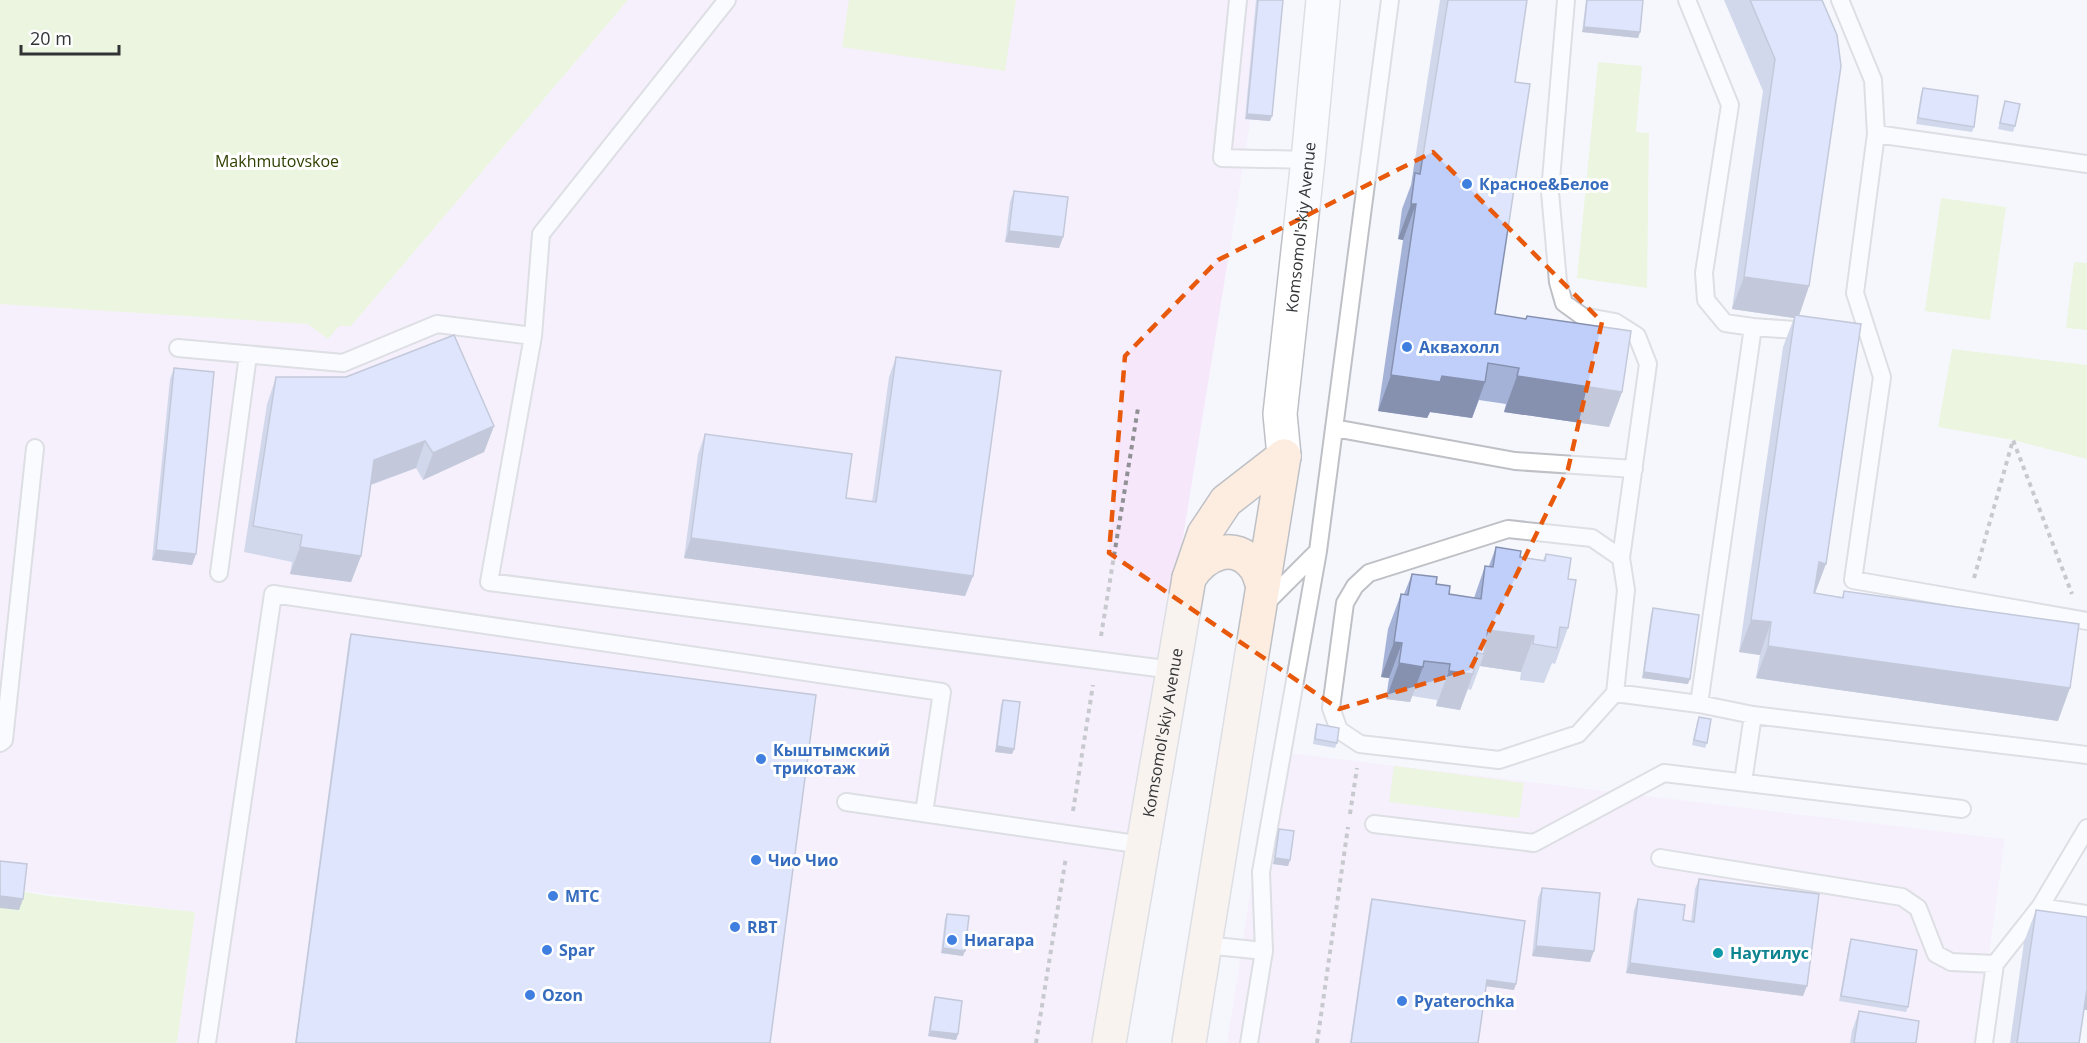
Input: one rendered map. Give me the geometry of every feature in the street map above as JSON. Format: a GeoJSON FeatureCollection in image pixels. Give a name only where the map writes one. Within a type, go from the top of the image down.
{"type":"FeatureCollection","features":[{"type":"Feature","properties":{"kind":"street","name":"Komsomol'skiy Avenue"},"geometry":{"type":"LineString","coordinates":[[1189,1043],[1284,456],[1280,414],[1323,0]]}},
{"type":"Feature","properties":{"kind":"street","name":"Komsomol'skiy Avenue"},"geometry":{"type":"LineString","coordinates":[[1109,1043],[1189,578],[1204,534],[1227,501],[1284,456]]}},
{"type":"Feature","properties":{"kind":"street"},"geometry":{"type":"LineString","coordinates":[[1189,578],[1196,566],[1206,558],[1216,553],[1230,553],[1248,560],[1256,568],[1261,597]]}},
{"type":"Feature","properties":{"kind":"lane"},"geometry":{"type":"LineString","coordinates":[[727,0],[541,234],[533,336],[489,582],[1173,670]]}},
{"type":"Feature","properties":{"kind":"lane"},"geometry":{"type":"LineString","coordinates":[[1238,0],[1222,158],[1308,160]]}},
{"type":"Feature","properties":{"kind":"lane"},"geometry":{"type":"LineString","coordinates":[[1249,1043],[1264,951],[1261,872],[1318,551],[1390,0]]}},
{"type":"Feature","properties":{"kind":"lane"},"geometry":{"type":"LineString","coordinates":[[1566,0],[1550,192],[1558,282],[1564,303],[1582,316],[1616,322],[1638,336],[1647,364],[1621,558],[1626,590],[1616,693],[1578,735],[1499,760],[1360,744],[1339,730],[1331,708],[1345,603],[1355,586],[1369,573],[1508,529],[1592,538],[1621,558]]}},
{"type":"Feature","properties":{"kind":"lane"},"geometry":{"type":"LineString","coordinates":[[1687,0],[1730,105],[1704,273],[1706,300],[1725,323],[1822,332]]}},
{"type":"Feature","properties":{"kind":"lane"},"geometry":{"type":"LineString","coordinates":[[1840,0],[1873,80],[1876,134],[1855,293],[1862,335],[1882,377],[1853,580],[2084,620]]}},
{"type":"Feature","properties":{"kind":"lane"},"geometry":{"type":"LineString","coordinates":[[1876,134],[2087,164]]}},
{"type":"Feature","properties":{"kind":"lane"},"geometry":{"type":"LineString","coordinates":[[178,348],[344,363],[437,324],[533,336]]}},
{"type":"Feature","properties":{"kind":"lane"},"geometry":{"type":"LineString","coordinates":[[1699,704],[1753,327]]}},
{"type":"Feature","properties":{"kind":"lane"},"geometry":{"type":"LineString","coordinates":[[219,573],[248,355]]}},
{"type":"Feature","properties":{"kind":"lane"},"geometry":{"type":"LineString","coordinates":[[1334,428],[1515,461],[1634,469]]}},
{"type":"Feature","properties":{"kind":"lane"},"geometry":{"type":"LineString","coordinates":[[0,743],[4,740],[35,448]]}},
{"type":"Feature","properties":{"kind":"lane"},"geometry":{"type":"LineString","coordinates":[[1261,597],[1318,551]]}},
{"type":"Feature","properties":{"kind":"lane"},"geometry":{"type":"LineString","coordinates":[[207,1043],[273,594],[942,692],[924,813]]}},
{"type":"Feature","properties":{"kind":"lane"},"geometry":{"type":"LineString","coordinates":[[1616,693],[1699,704],[1753,715],[2087,755]]}},
{"type":"Feature","properties":{"kind":"lane"},"geometry":{"type":"LineString","coordinates":[[1743,782],[1753,715]]}},
{"type":"Feature","properties":{"kind":"lane"},"geometry":{"type":"LineString","coordinates":[[1374,824],[1534,843],[1664,773],[1962,809]]}},
{"type":"Feature","properties":{"kind":"lane"},"geometry":{"type":"LineString","coordinates":[[846,802],[1143,845]]}},
{"type":"Feature","properties":{"kind":"lane"},"geometry":{"type":"LineString","coordinates":[[1984,1043],[1995,964],[2081,851],[2087,828]]}},
{"type":"Feature","properties":{"kind":"lane"},"geometry":{"type":"LineString","coordinates":[[1660,858],[1902,897],[1918,908],[1936,954],[1951,962],[1995,964]]}},
{"type":"Feature","properties":{"kind":"lane"},"geometry":{"type":"LineString","coordinates":[[2040,907],[2087,914]]}},
{"type":"Feature","properties":{"kind":"lane"},"geometry":{"type":"LineString","coordinates":[[1205,945],[1264,951]]}},
{"type":"Feature","properties":{"kind":"path"},"geometry":{"type":"LineString","coordinates":[[1036,1043],[1138,408]]}},
{"type":"Feature","properties":{"kind":"path"},"geometry":{"type":"LineString","coordinates":[[1968,600],[2013,440],[2084,620]]}},
{"type":"Feature","properties":{"kind":"path"},"geometry":{"type":"LineString","coordinates":[[1317,1043],[1360,744]]}},
{"type":"Feature","properties":{"kind":"highlighted area"},"geometry":{"type":"Polygon","coordinates":[[[1433,152],[1602,322],[1568,469],[1470,670],[1339,709],[1109,553],[1125,356],[1218,260],[1433,152]]]}},
{"type":"Feature","properties":{"kind":"shaded area"},"geometry":{"type":"Polygon","coordinates":[[[628,0],[1270,0],[1158,692],[1096,1043],[177,1043],[195,912],[0,888],[0,304],[351,326],[628,0]]]}},
{"type":"Feature","properties":{"kind":"shaded area"},"geometry":{"type":"Polygon","coordinates":[[[1272,751],[2005,839],[1977,1043],[1227,1043],[1272,751]]]}},
{"type":"Feature","properties":{"kind":"green space","name":"Makhmutovskoe"},"geometry":{"type":"Polygon","coordinates":[[[0,0],[628,0],[351,326],[339,326],[328,339],[308,324],[0,304],[0,0]]]}},
{"type":"Feature","properties":{"kind":"green space"},"geometry":{"type":"Polygon","coordinates":[[[849,0],[1016,0],[1005,71],[842,47],[849,0]]]}},
{"type":"Feature","properties":{"kind":"green space"},"geometry":{"type":"Polygon","coordinates":[[[1598,62],[1642,66],[1636,132],[1649,133],[1647,288],[1577,278],[1598,62]]]}},
{"type":"Feature","properties":{"kind":"green space"},"geometry":{"type":"Polygon","coordinates":[[[1941,198],[2006,207],[1990,320],[1925,311],[1941,198]]]}},
{"type":"Feature","properties":{"kind":"green space"},"geometry":{"type":"Polygon","coordinates":[[[2074,262],[2087,263],[2087,330],[2066,328],[2074,262]]]}},
{"type":"Feature","properties":{"kind":"green space"},"geometry":{"type":"Polygon","coordinates":[[[1952,349],[2087,365],[2087,459],[2013,440],[1938,427],[1952,349]]]}},
{"type":"Feature","properties":{"kind":"green space"},"geometry":{"type":"Polygon","coordinates":[[[1394,766],[1524,783],[1519,818],[1389,802],[1394,766]]]}},
{"type":"Feature","properties":{"kind":"green space"},"geometry":{"type":"Polygon","coordinates":[[[0,888],[49,896],[195,912],[177,1043],[0,1043],[0,888]]]}},
{"type":"Feature","properties":{"kind":"building"},"geometry":{"type":"Polygon","coordinates":[[[1258,0],[1283,0],[1272,116],[1247,114],[1258,0]]]}},
{"type":"Feature","properties":{"kind":"building"},"geometry":{"type":"Polygon","coordinates":[[[1448,0],[1527,0],[1515,82],[1530,84],[1495,314],[1526,319],[1527,316],[1631,331],[1622,392],[1517,376],[1519,368],[1488,363],[1485,382],[1442,376],[1440,382],[1391,375],[1416,204],[1411,204],[1415,173],[1420,174],[1448,0]]]}},
{"type":"Feature","properties":{"kind":"building"},"geometry":{"type":"Polygon","coordinates":[[[1587,0],[1643,0],[1640,32],[1584,27],[1587,0]]]}},
{"type":"Feature","properties":{"kind":"building"},"geometry":{"type":"Polygon","coordinates":[[[1750,0],[1822,0],[1837,35],[1841,66],[1809,286],[1744,277],[1775,59],[1750,0]]]}},
{"type":"Feature","properties":{"kind":"building"},"geometry":{"type":"Polygon","coordinates":[[[1923,88],[1978,96],[1974,127],[1918,118],[1923,88]]]}},
{"type":"Feature","properties":{"kind":"building"},"geometry":{"type":"Polygon","coordinates":[[[2005,101],[2020,104],[2015,126],[2000,123],[2005,101]]]}},
{"type":"Feature","properties":{"kind":"building"},"geometry":{"type":"Polygon","coordinates":[[[1014,191],[1068,197],[1063,237],[1009,231],[1014,191]]]}},
{"type":"Feature","properties":{"kind":"building"},"geometry":{"type":"Polygon","coordinates":[[[1795,315],[1861,324],[1826,564],[1819,562],[1814,593],[1843,598],[1844,591],[2079,624],[2070,688],[1768,646],[1771,622],[1751,620],[1795,315]]]}},
{"type":"Feature","properties":{"kind":"building"},"geometry":{"type":"Polygon","coordinates":[[[454,335],[494,426],[433,453],[425,441],[374,460],[361,556],[300,547],[302,535],[253,526],[276,377],[346,377],[454,335]]]}},
{"type":"Feature","properties":{"kind":"building"},"geometry":{"type":"Polygon","coordinates":[[[896,357],[1001,371],[973,576],[691,538],[705,434],[852,454],[846,498],[876,502],[896,357]]]}},
{"type":"Feature","properties":{"kind":"building"},"geometry":{"type":"Polygon","coordinates":[[[174,368],[214,372],[196,554],[156,550],[174,368]]]}},
{"type":"Feature","properties":{"kind":"building"},"geometry":{"type":"Polygon","coordinates":[[[1496,547],[1521,551],[1520,557],[1545,561],[1546,554],[1571,558],[1568,579],[1576,580],[1568,628],[1560,627],[1557,648],[1533,644],[1534,636],[1488,630],[1484,654],[1477,653],[1473,674],[1449,671],[1450,664],[1424,661],[1423,667],[1399,663],[1402,643],[1394,642],[1401,594],[1408,595],[1412,574],[1437,577],[1436,584],[1450,586],[1449,594],[1481,599],[1485,566],[1493,567],[1496,547]]]}},
{"type":"Feature","properties":{"kind":"building"},"geometry":{"type":"Polygon","coordinates":[[[1653,608],[1699,615],[1690,679],[1644,672],[1653,608]]]}},
{"type":"Feature","properties":{"kind":"building"},"geometry":{"type":"Polygon","coordinates":[[[351,634],[816,695],[770,1043],[296,1043],[351,634]]]}},
{"type":"Feature","properties":{"kind":"building"},"geometry":{"type":"Polygon","coordinates":[[[1003,700],[1020,702],[1014,749],[997,746],[1003,700]]]}},
{"type":"Feature","properties":{"kind":"building"},"geometry":{"type":"Polygon","coordinates":[[[1699,717],[1711,719],[1707,743],[1694,740],[1699,717]]]}},
{"type":"Feature","properties":{"kind":"building"},"geometry":{"type":"Polygon","coordinates":[[[1317,724],[1339,728],[1337,743],[1315,739],[1317,724]]]}},
{"type":"Feature","properties":{"kind":"building"},"geometry":{"type":"Polygon","coordinates":[[[1279,829],[1294,831],[1290,860],[1275,858],[1279,829]]]}},
{"type":"Feature","properties":{"kind":"building"},"geometry":{"type":"Polygon","coordinates":[[[0,861],[27,864],[23,899],[0,896],[0,861]]]}},
{"type":"Feature","properties":{"kind":"building","name":"Наутилус"},"geometry":{"type":"Polygon","coordinates":[[[1699,879],[1819,894],[1807,986],[1630,963],[1638,899],[1685,905],[1683,920],[1694,922],[1699,879]]]}},
{"type":"Feature","properties":{"kind":"building"},"geometry":{"type":"Polygon","coordinates":[[[1542,888],[1600,893],[1594,951],[1536,946],[1542,888]]]}},
{"type":"Feature","properties":{"kind":"building"},"geometry":{"type":"Polygon","coordinates":[[[1372,899],[1525,921],[1516,984],[1487,980],[1478,1043],[1351,1043],[1372,899]]]}},
{"type":"Feature","properties":{"kind":"building"},"geometry":{"type":"Polygon","coordinates":[[[2036,910],[2087,917],[2087,989],[2079,1043],[2017,1043],[2036,910]]]}},
{"type":"Feature","properties":{"kind":"building"},"geometry":{"type":"Polygon","coordinates":[[[947,914],[969,916],[965,951],[943,948],[947,914]]]}},
{"type":"Feature","properties":{"kind":"building"},"geometry":{"type":"Polygon","coordinates":[[[1851,939],[1917,950],[1908,1007],[1841,996],[1851,939]]]}},
{"type":"Feature","properties":{"kind":"building"},"geometry":{"type":"Polygon","coordinates":[[[935,997],[962,1001],[958,1034],[930,1031],[935,997]]]}},
{"type":"Feature","properties":{"kind":"building"},"geometry":{"type":"Polygon","coordinates":[[[1859,1011],[1919,1021],[1916,1043],[1854,1043],[1859,1011]]]}},
{"type":"Feature","properties":{"kind":"place","name":"Красное&Белое"},"geometry":{"type":"Point","coordinates":[1467,184]}},
{"type":"Feature","properties":{"kind":"place","name":"Аквахолл"},"geometry":{"type":"Point","coordinates":[1407,347]}},
{"type":"Feature","properties":{"kind":"place","name":"Кыштымский трикотаж"},"geometry":{"type":"Point","coordinates":[761,759]}},
{"type":"Feature","properties":{"kind":"place","name":"Чио Чио"},"geometry":{"type":"Point","coordinates":[756,860]}},
{"type":"Feature","properties":{"kind":"place","name":"МТС"},"geometry":{"type":"Point","coordinates":[553,896]}},
{"type":"Feature","properties":{"kind":"place","name":"RBT"},"geometry":{"type":"Point","coordinates":[735,927]}},
{"type":"Feature","properties":{"kind":"place","name":"Ниагара"},"geometry":{"type":"Point","coordinates":[952,940]}},
{"type":"Feature","properties":{"kind":"place","name":"Spar"},"geometry":{"type":"Point","coordinates":[547,950]}},
{"type":"Feature","properties":{"kind":"place","name":"Наутилус"},"geometry":{"type":"Point","coordinates":[1718,953]}},
{"type":"Feature","properties":{"kind":"place","name":"Ozon"},"geometry":{"type":"Point","coordinates":[530,995]}},
{"type":"Feature","properties":{"kind":"place","name":"Pyaterochka"},"geometry":{"type":"Point","coordinates":[1402,1001]}}]}
